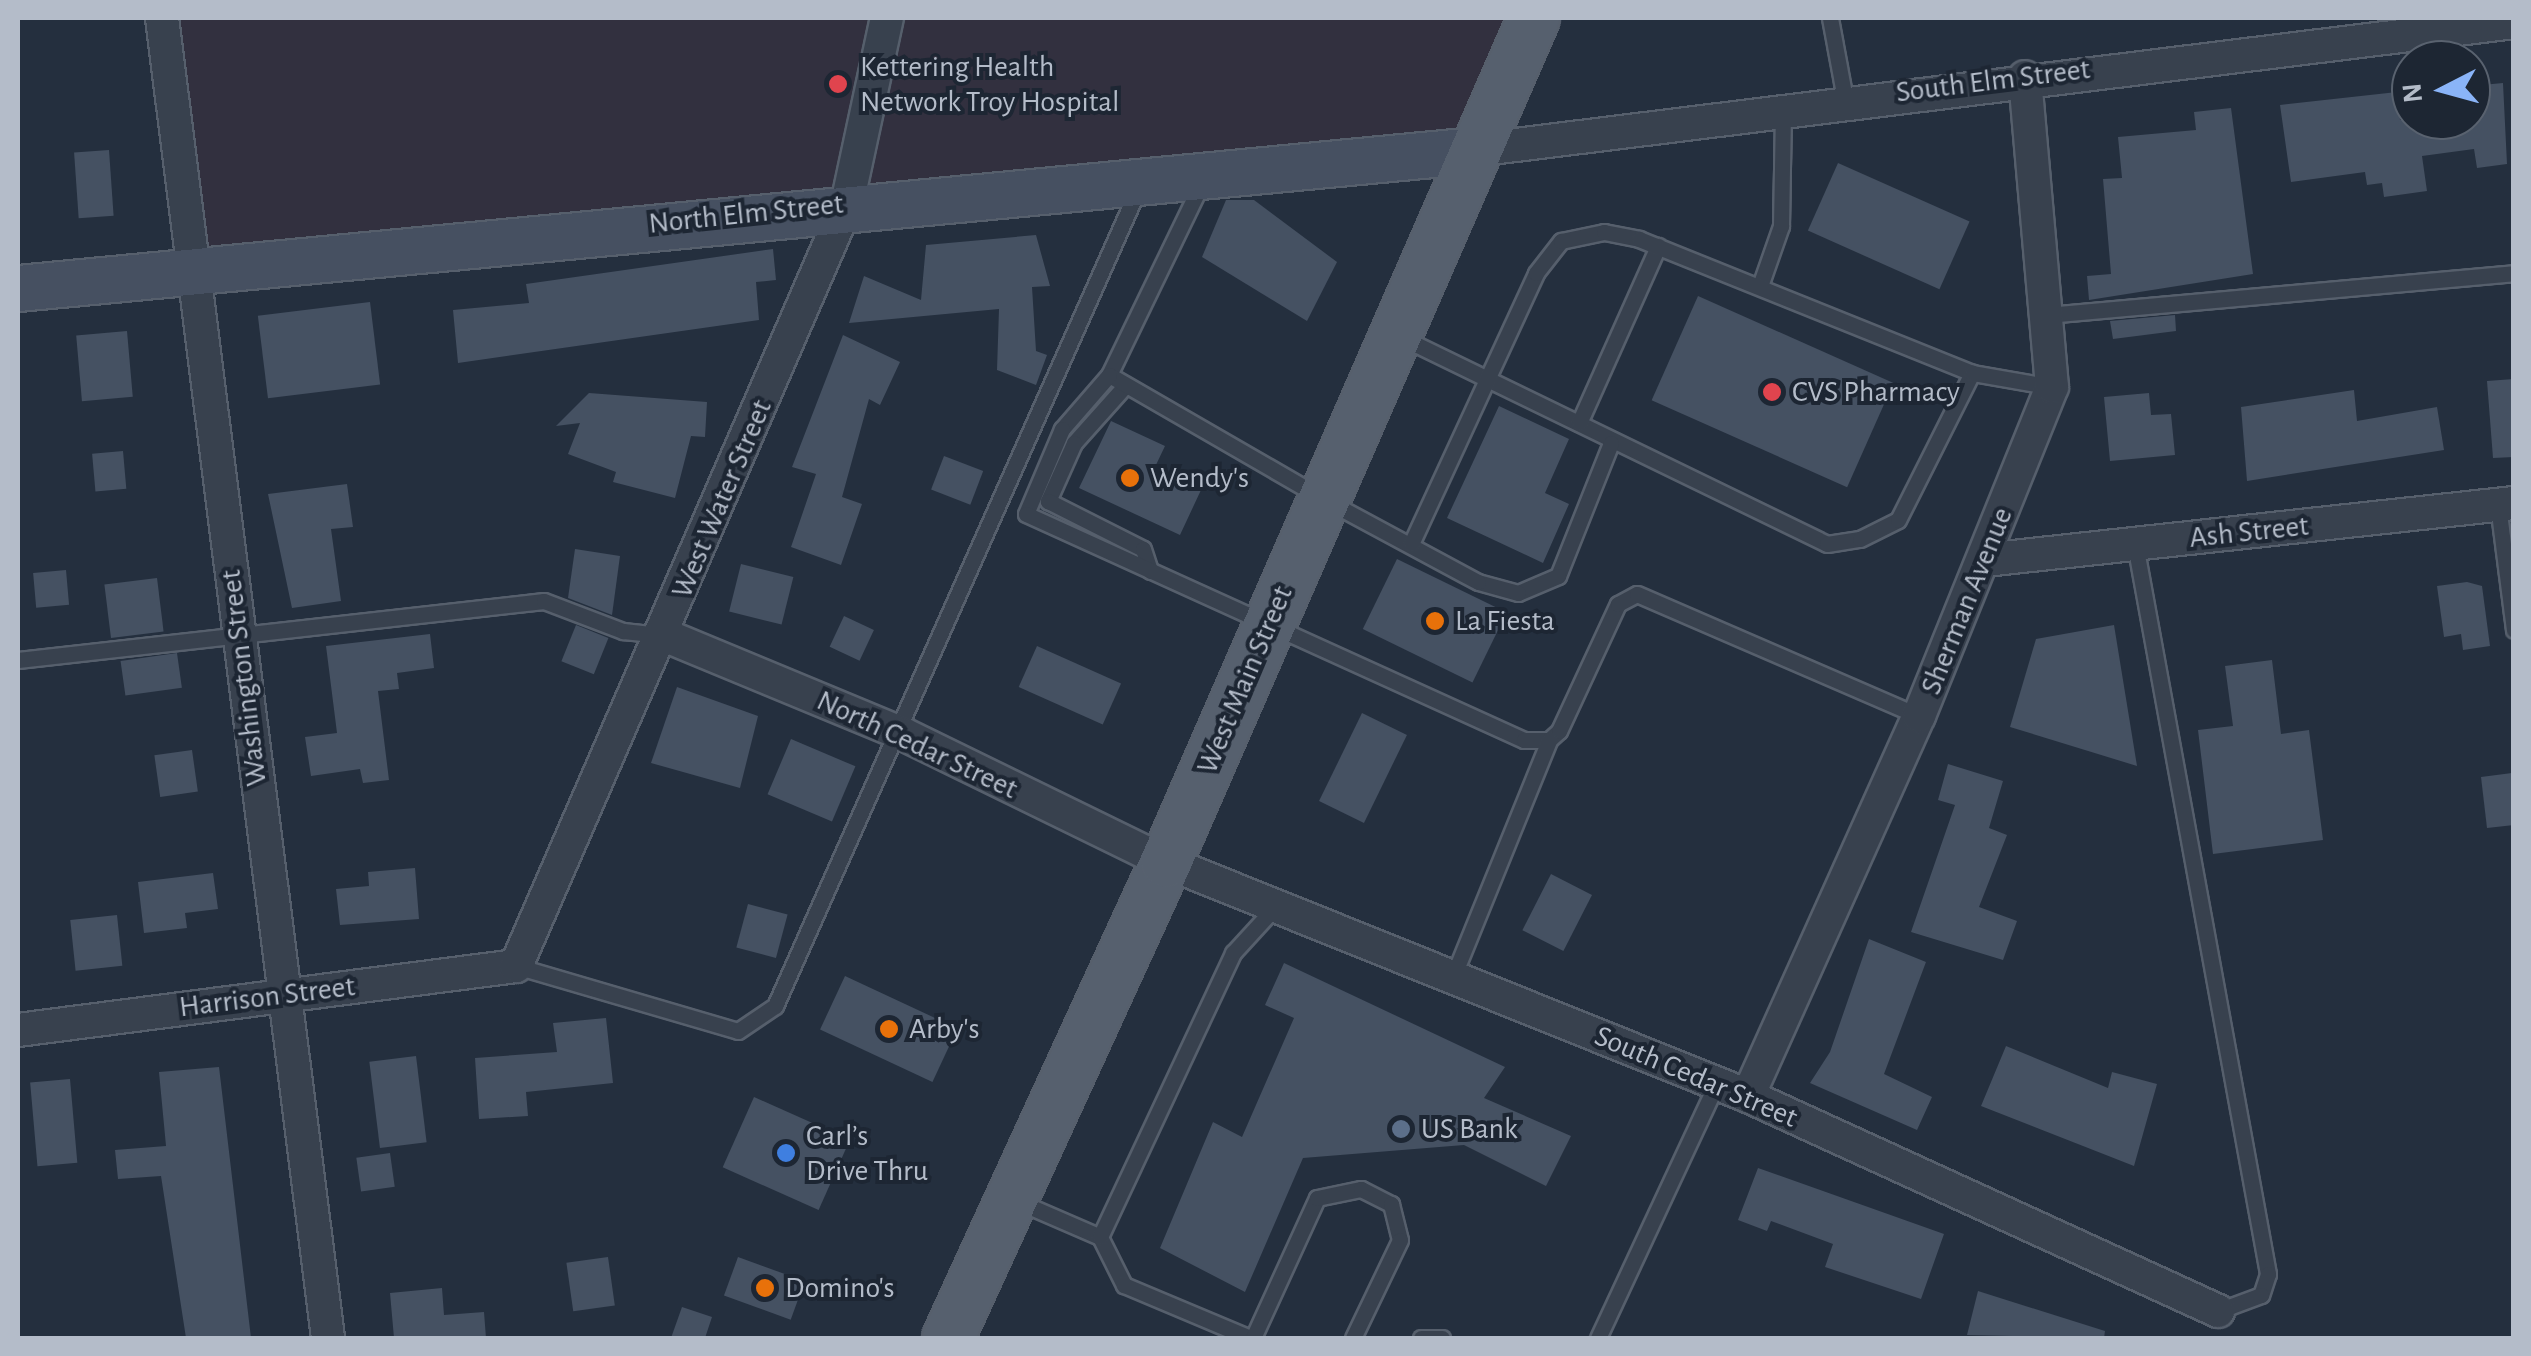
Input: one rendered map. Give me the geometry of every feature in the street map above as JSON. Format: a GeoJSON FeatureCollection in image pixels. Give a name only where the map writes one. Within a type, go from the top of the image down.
{"type":"FeatureCollection","features":[{"type":"Feature","properties":{"kind":"main road","name":"West Main Street"},"geometry":{"type":"LineString","coordinates":[[948,1338],[1015,1200],[1166,862],[1534,18]]}},
{"type":"Feature","properties":{"kind":"main road","name":"North Elm Street"},"geometry":{"type":"LineString","coordinates":[[18,288],[848,204],[1474,150]]}},
{"type":"Feature","properties":{"kind":"street","name":"Washington Street"},"geometry":{"type":"LineString","coordinates":[[162,18],[196,272],[280,995],[328,1338]]}},
{"type":"Feature","properties":{"kind":"street","name":"West Water Street"},"geometry":{"type":"LineString","coordinates":[[516,966],[664,635],[848,204],[887,18]]}},
{"type":"Feature","properties":{"kind":"street","name":"South Elm Street"},"geometry":{"type":"LineString","coordinates":[[1474,150],[2445,23],[2514,22]]}},
{"type":"Feature","properties":{"kind":"street","name":"Sherman Avenue"},"geometry":{"type":"LineString","coordinates":[[1748,1096],[1920,716],[2052,387],[2026,77]]}},
{"type":"Feature","properties":{"kind":"street","name":"Ash Street"},"geometry":{"type":"LineString","coordinates":[[1985,560],[2506,504]]}},
{"type":"Feature","properties":{"kind":"street","name":"North Cedar Street"},"geometry":{"type":"LineString","coordinates":[[664,635],[903,734],[1166,862]]}},
{"type":"Feature","properties":{"kind":"street","name":"South Cedar Street"},"geometry":{"type":"LineString","coordinates":[[1166,862],[1748,1096],[2218,1312]]}},
{"type":"Feature","properties":{"kind":"street","name":"Harrison Street"},"geometry":{"type":"LineString","coordinates":[[18,1030],[516,966]]}},
{"type":"Feature","properties":{"kind":"lane"},"geometry":{"type":"LineString","coordinates":[[1830,18],[1846,99]]}},
{"type":"Feature","properties":{"kind":"lane"},"geometry":{"type":"LineString","coordinates":[[1760,286],[1781,226],[1783,108]]}},
{"type":"Feature","properties":{"kind":"lane"},"geometry":{"type":"LineString","coordinates":[[1206,173],[1109,375],[1062,428],[1026,514],[1524,740],[1549,740]]}},
{"type":"Feature","properties":{"kind":"lane"},"geometry":{"type":"LineString","coordinates":[[516,966],[738,1031],[776,1006],[903,734],[1143,179]]}},
{"type":"Feature","properties":{"kind":"lane"},"geometry":{"type":"LineString","coordinates":[[1411,544],[1492,382],[1536,273],[1560,241],[1604,232],[1658,246],[1972,373],[2052,387]]}},
{"type":"Feature","properties":{"kind":"lane"},"geometry":{"type":"LineString","coordinates":[[1578,423],[1658,246]]}},
{"type":"Feature","properties":{"kind":"lane"},"geometry":{"type":"LineString","coordinates":[[2046,314],[2514,274]]}},
{"type":"Feature","properties":{"kind":"lane"},"geometry":{"type":"LineString","coordinates":[[1395,334],[1791,532],[1826,544],[1860,539],[1898,520],[1972,373]]}},
{"type":"Feature","properties":{"kind":"lane"},"geometry":{"type":"LineString","coordinates":[[1109,375],[1124,387],[1478,582],[1535,591],[1558,576],[1610,442]]}},
{"type":"Feature","properties":{"kind":"lane"},"geometry":{"type":"LineString","coordinates":[[1124,387],[1074,443],[1048,501],[1143,549],[1150,572]]}},
{"type":"Feature","properties":{"kind":"lane"},"geometry":{"type":"LineString","coordinates":[[2506,504],[2514,630]]}},
{"type":"Feature","properties":{"kind":"lane"},"geometry":{"type":"LineString","coordinates":[[2136,544],[2268,1274],[2261,1296],[2218,1312]]}},
{"type":"Feature","properties":{"kind":"lane"},"geometry":{"type":"LineString","coordinates":[[1453,977],[1549,740],[1618,604],[1637,594],[1920,716]]}},
{"type":"Feature","properties":{"kind":"lane"},"geometry":{"type":"LineString","coordinates":[[18,660],[544,602],[623,631],[664,635]]}},
{"type":"Feature","properties":{"kind":"lane"},"geometry":{"type":"LineString","coordinates":[[1100,1237],[1233,952],[1276,906]]}},
{"type":"Feature","properties":{"kind":"lane"},"geometry":{"type":"LineString","coordinates":[[1598,1338],[1717,1084]]}},
{"type":"Feature","properties":{"kind":"lane"},"geometry":{"type":"LineString","coordinates":[[1015,1200],[1100,1237],[1124,1285],[1252,1338],[1316,1198],[1360,1190],[1392,1204],[1400,1240],[1353,1338]]}},
{"type":"Feature","properties":{"kind":"lane"},"geometry":{"type":"LineString","coordinates":[[1421,1338],[1442,1338]]}},
{"type":"Feature","properties":{"kind":"shaded area","name":"Kettering Health Network Troy Hospital"},"geometry":{"type":"Polygon","coordinates":[[[162,18],[1534,18],[1475,150],[197,272],[162,18]]]}},
{"type":"Feature","properties":{"kind":"building"},"geometry":{"type":"Polygon","coordinates":[[[2503,83],[2507,164],[2477,168],[2474,149],[2422,156],[2427,191],[2384,197],[2382,183],[2367,185],[2365,172],[2291,182],[2280,105],[2391,93],[2391,140],[2491,140],[2491,84],[2503,83]]]}},
{"type":"Feature","properties":{"kind":"building"},"geometry":{"type":"Polygon","coordinates":[[[2231,108],[2253,274],[2089,300],[2087,276],[2111,274],[2103,179],[2122,178],[2118,137],[2196,130],[2194,112],[2231,108]]]}},
{"type":"Feature","properties":{"kind":"building"},"geometry":{"type":"Polygon","coordinates":[[[109,150],[114,216],[79,218],[74,152],[109,150]]]}},
{"type":"Feature","properties":{"kind":"building"},"geometry":{"type":"Polygon","coordinates":[[[1838,163],[1970,222],[1939,289],[1808,231],[1838,163]]]}},
{"type":"Feature","properties":{"kind":"building"},"geometry":{"type":"Polygon","coordinates":[[[1226,200],[1254,200],[1337,262],[1307,321],[1202,257],[1226,200]]]}},
{"type":"Feature","properties":{"kind":"building"},"geometry":{"type":"Polygon","coordinates":[[[1036,235],[1050,286],[1032,287],[1036,351],[1047,355],[1036,385],[997,370],[999,309],[849,323],[864,276],[921,300],[926,245],[1036,235]]]}},
{"type":"Feature","properties":{"kind":"building"},"geometry":{"type":"Polygon","coordinates":[[[773,249],[776,280],[756,282],[759,320],[458,363],[453,310],[529,303],[526,284],[773,249]]]}},
{"type":"Feature","properties":{"kind":"building","name":"CVS Pharmacy"},"geometry":{"type":"Polygon","coordinates":[[[1698,296],[1893,383],[1847,487],[1652,400],[1698,296]]]}},
{"type":"Feature","properties":{"kind":"building"},"geometry":{"type":"Polygon","coordinates":[[[370,302],[380,384],[268,398],[258,316],[370,302]]]}},
{"type":"Feature","properties":{"kind":"building"},"geometry":{"type":"Polygon","coordinates":[[[2175,315],[2176,331],[2113,339],[2110,321],[2175,315]]]}},
{"type":"Feature","properties":{"kind":"building"},"geometry":{"type":"Polygon","coordinates":[[[127,331],[133,397],[82,401],[76,335],[127,331]]]}},
{"type":"Feature","properties":{"kind":"building"},"geometry":{"type":"Polygon","coordinates":[[[843,335],[900,362],[880,405],[869,399],[842,497],[862,504],[841,565],[791,547],[816,474],[792,467],[843,335]]]}},
{"type":"Feature","properties":{"kind":"building"},"geometry":{"type":"Polygon","coordinates":[[[2514,379],[2514,457],[2493,458],[2487,381],[2514,379]]]}},
{"type":"Feature","properties":{"kind":"building"},"geometry":{"type":"Polygon","coordinates":[[[2354,390],[2357,421],[2437,407],[2444,450],[2247,481],[2241,407],[2354,390]]]}},
{"type":"Feature","properties":{"kind":"building"},"geometry":{"type":"Polygon","coordinates":[[[589,393],[707,402],[705,437],[691,436],[675,498],[613,482],[616,472],[568,454],[580,423],[556,426],[589,393]]]}},
{"type":"Feature","properties":{"kind":"building"},"geometry":{"type":"Polygon","coordinates":[[[2149,393],[2151,415],[2171,414],[2175,455],[2110,461],[2104,397],[2149,393]]]}},
{"type":"Feature","properties":{"kind":"building"},"geometry":{"type":"Polygon","coordinates":[[[1499,406],[1569,439],[1545,493],[1569,504],[1543,563],[1447,518],[1499,406]]]}},
{"type":"Feature","properties":{"kind":"building","name":"Wendy's"},"geometry":{"type":"Polygon","coordinates":[[[1111,421],[1165,446],[1155,467],[1201,490],[1180,535],[1079,488],[1111,421]]]}},
{"type":"Feature","properties":{"kind":"building"},"geometry":{"type":"Polygon","coordinates":[[[123,451],[126,489],[95,492],[92,454],[123,451]]]}},
{"type":"Feature","properties":{"kind":"building"},"geometry":{"type":"Polygon","coordinates":[[[944,456],[983,471],[970,505],[931,490],[944,456]]]}},
{"type":"Feature","properties":{"kind":"building"},"geometry":{"type":"Polygon","coordinates":[[[347,484],[353,527],[331,529],[341,601],[292,608],[268,494],[347,484]]]}},
{"type":"Feature","properties":{"kind":"building"},"geometry":{"type":"Polygon","coordinates":[[[575,549],[620,556],[612,615],[568,598],[575,549]]]}},
{"type":"Feature","properties":{"kind":"building","name":"La Fiesta"},"geometry":{"type":"Polygon","coordinates":[[[1397,559],[1507,612],[1472,683],[1363,629],[1397,559]]]}},
{"type":"Feature","properties":{"kind":"building"},"geometry":{"type":"Polygon","coordinates":[[[741,564],[793,577],[782,625],[729,612],[741,564]]]}},
{"type":"Feature","properties":{"kind":"building"},"geometry":{"type":"Polygon","coordinates":[[[66,570],[69,605],[36,608],[33,573],[66,570]]]}},
{"type":"Feature","properties":{"kind":"building"},"geometry":{"type":"Polygon","coordinates":[[[157,578],[164,632],[111,638],[104,584],[157,578]]]}},
{"type":"Feature","properties":{"kind":"building"},"geometry":{"type":"Polygon","coordinates":[[[2467,582],[2482,586],[2490,646],[2463,650],[2461,634],[2444,637],[2437,586],[2467,582]]]}},
{"type":"Feature","properties":{"kind":"building"},"geometry":{"type":"Polygon","coordinates":[[[844,616],[874,630],[860,661],[830,647],[844,616]]]}},
{"type":"Feature","properties":{"kind":"building"},"geometry":{"type":"Polygon","coordinates":[[[576,625],[608,638],[594,674],[561,661],[576,625]]]}},
{"type":"Feature","properties":{"kind":"building"},"geometry":{"type":"Polygon","coordinates":[[[2114,625],[2137,766],[2010,727],[2036,639],[2114,625]]]}},
{"type":"Feature","properties":{"kind":"building"},"geometry":{"type":"Polygon","coordinates":[[[430,634],[434,668],[397,673],[399,689],[378,691],[389,780],[363,783],[360,769],[311,776],[305,737],[337,733],[326,646],[430,634]]]}},
{"type":"Feature","properties":{"kind":"building"},"geometry":{"type":"Polygon","coordinates":[[[1037,646],[1121,683],[1103,725],[1019,687],[1037,646]]]}},
{"type":"Feature","properties":{"kind":"building"},"geometry":{"type":"Polygon","coordinates":[[[177,653],[182,688],[125,696],[121,661],[177,653]]]}},
{"type":"Feature","properties":{"kind":"building"},"geometry":{"type":"Polygon","coordinates":[[[2272,660],[2281,734],[2309,730],[2323,840],[2213,854],[2198,730],[2233,726],[2225,666],[2272,660]]]}},
{"type":"Feature","properties":{"kind":"building"},"geometry":{"type":"Polygon","coordinates":[[[677,687],[758,716],[740,788],[651,763],[677,687]]]}},
{"type":"Feature","properties":{"kind":"building"},"geometry":{"type":"Polygon","coordinates":[[[1362,713],[1407,735],[1364,823],[1319,801],[1362,713]]]}},
{"type":"Feature","properties":{"kind":"building"},"geometry":{"type":"Polygon","coordinates":[[[791,739],[855,766],[832,822],[768,794],[791,739]]]}},
{"type":"Feature","properties":{"kind":"building"},"geometry":{"type":"Polygon","coordinates":[[[192,750],[198,792],[160,797],[154,755],[192,750]]]}},
{"type":"Feature","properties":{"kind":"building"},"geometry":{"type":"Polygon","coordinates":[[[1948,764],[2003,781],[1989,828],[2007,835],[1979,907],[2017,921],[2003,960],[1911,932],[1955,805],[1938,800],[1948,764]]]}},
{"type":"Feature","properties":{"kind":"building"},"geometry":{"type":"Polygon","coordinates":[[[2512,773],[2514,825],[2487,828],[2481,777],[2512,773]]]}},
{"type":"Feature","properties":{"kind":"building"},"geometry":{"type":"Polygon","coordinates":[[[415,868],[419,919],[340,925],[336,889],[369,886],[368,872],[415,868]]]}},
{"type":"Feature","properties":{"kind":"building"},"geometry":{"type":"Polygon","coordinates":[[[213,873],[218,909],[185,913],[187,928],[144,933],[138,882],[213,873]]]}},
{"type":"Feature","properties":{"kind":"building"},"geometry":{"type":"Polygon","coordinates":[[[1551,874],[1592,895],[1563,951],[1522,930],[1551,874]]]}},
{"type":"Feature","properties":{"kind":"building"},"geometry":{"type":"Polygon","coordinates":[[[748,904],[788,915],[776,958],[736,947],[748,904]]]}},
{"type":"Feature","properties":{"kind":"building"},"geometry":{"type":"Polygon","coordinates":[[[117,915],[122,966],[76,971],[70,920],[117,915]]]}},
{"type":"Feature","properties":{"kind":"building"},"geometry":{"type":"Polygon","coordinates":[[[1869,939],[1926,962],[1884,1074],[1932,1097],[1917,1130],[1810,1083],[1830,1052],[1869,939]]]}},
{"type":"Feature","properties":{"kind":"building","name":"US Bank"},"geometry":{"type":"Polygon","coordinates":[[[1284,963],[1505,1067],[1484,1098],[1571,1136],[1546,1186],[1464,1145],[1303,1158],[1245,1292],[1160,1248],[1213,1122],[1242,1137],[1294,1018],[1265,1005],[1284,963]]]}},
{"type":"Feature","properties":{"kind":"building","name":"Arby's"},"geometry":{"type":"Polygon","coordinates":[[[845,976],[957,1028],[932,1082],[820,1029],[845,976]]]}},
{"type":"Feature","properties":{"kind":"building"},"geometry":{"type":"Polygon","coordinates":[[[606,1018],[613,1083],[526,1092],[528,1116],[479,1119],[475,1058],[557,1052],[553,1023],[606,1018]]]}},
{"type":"Feature","properties":{"kind":"building"},"geometry":{"type":"Polygon","coordinates":[[[2006,1046],[2108,1088],[2112,1072],[2157,1084],[2134,1166],[1981,1106],[2006,1046]]]}},
{"type":"Feature","properties":{"kind":"building"},"geometry":{"type":"Polygon","coordinates":[[[416,1056],[427,1142],[380,1148],[369,1062],[416,1056]]]}},
{"type":"Feature","properties":{"kind":"building"},"geometry":{"type":"Polygon","coordinates":[[[219,1067],[251,1338],[186,1338],[161,1176],[118,1179],[115,1150],[166,1146],[159,1072],[219,1067]]]}},
{"type":"Feature","properties":{"kind":"building"},"geometry":{"type":"Polygon","coordinates":[[[70,1079],[77,1163],[37,1166],[30,1082],[70,1079]]]}},
{"type":"Feature","properties":{"kind":"building","name":"Carl’s Drive Thru"},"geometry":{"type":"Polygon","coordinates":[[[754,1097],[850,1140],[819,1210],[723,1167],[754,1097]]]}},
{"type":"Feature","properties":{"kind":"building"},"geometry":{"type":"Polygon","coordinates":[[[390,1153],[395,1187],[361,1191],[356,1158],[390,1153]]]}},
{"type":"Feature","properties":{"kind":"building"},"geometry":{"type":"Polygon","coordinates":[[[1758,1168],[1944,1234],[1921,1299],[1825,1267],[1833,1244],[1771,1221],[1767,1231],[1738,1220],[1758,1168]]]}},
{"type":"Feature","properties":{"kind":"building"},"geometry":{"type":"Polygon","coordinates":[[[608,1257],[615,1306],[573,1311],[566,1263],[608,1257]]]}},
{"type":"Feature","properties":{"kind":"building","name":"Domino's"},"geometry":{"type":"Polygon","coordinates":[[[738,1257],[805,1281],[791,1320],[724,1296],[738,1257]]]}},
{"type":"Feature","properties":{"kind":"building"},"geometry":{"type":"Polygon","coordinates":[[[442,1288],[444,1315],[484,1312],[486,1338],[394,1338],[390,1293],[442,1288]]]}},
{"type":"Feature","properties":{"kind":"building"},"geometry":{"type":"Polygon","coordinates":[[[1978,1291],[2105,1331],[2104,1338],[1967,1335],[1978,1291]]]}},
{"type":"Feature","properties":{"kind":"building"},"geometry":{"type":"Polygon","coordinates":[[[682,1307],[712,1317],[705,1338],[671,1338],[682,1307]]]}},
{"type":"Feature","properties":{"kind":"place","name":"Kettering Health Network Troy Hospital"},"geometry":{"type":"Point","coordinates":[838,84]}},
{"type":"Feature","properties":{"kind":"place","name":"CVS Pharmacy"},"geometry":{"type":"Point","coordinates":[1772,392]}},
{"type":"Feature","properties":{"kind":"place","name":"Wendy's"},"geometry":{"type":"Point","coordinates":[1130,478]}},
{"type":"Feature","properties":{"kind":"place","name":"La Fiesta"},"geometry":{"type":"Point","coordinates":[1435,621]}},
{"type":"Feature","properties":{"kind":"place","name":"Arby's"},"geometry":{"type":"Point","coordinates":[889,1029]}},
{"type":"Feature","properties":{"kind":"place","name":"US Bank"},"geometry":{"type":"Point","coordinates":[1401,1129]}},
{"type":"Feature","properties":{"kind":"place","name":"Carl’s Drive Thru"},"geometry":{"type":"Point","coordinates":[786,1153]}},
{"type":"Feature","properties":{"kind":"place","name":"Domino's"},"geometry":{"type":"Point","coordinates":[765,1288]}}]}
